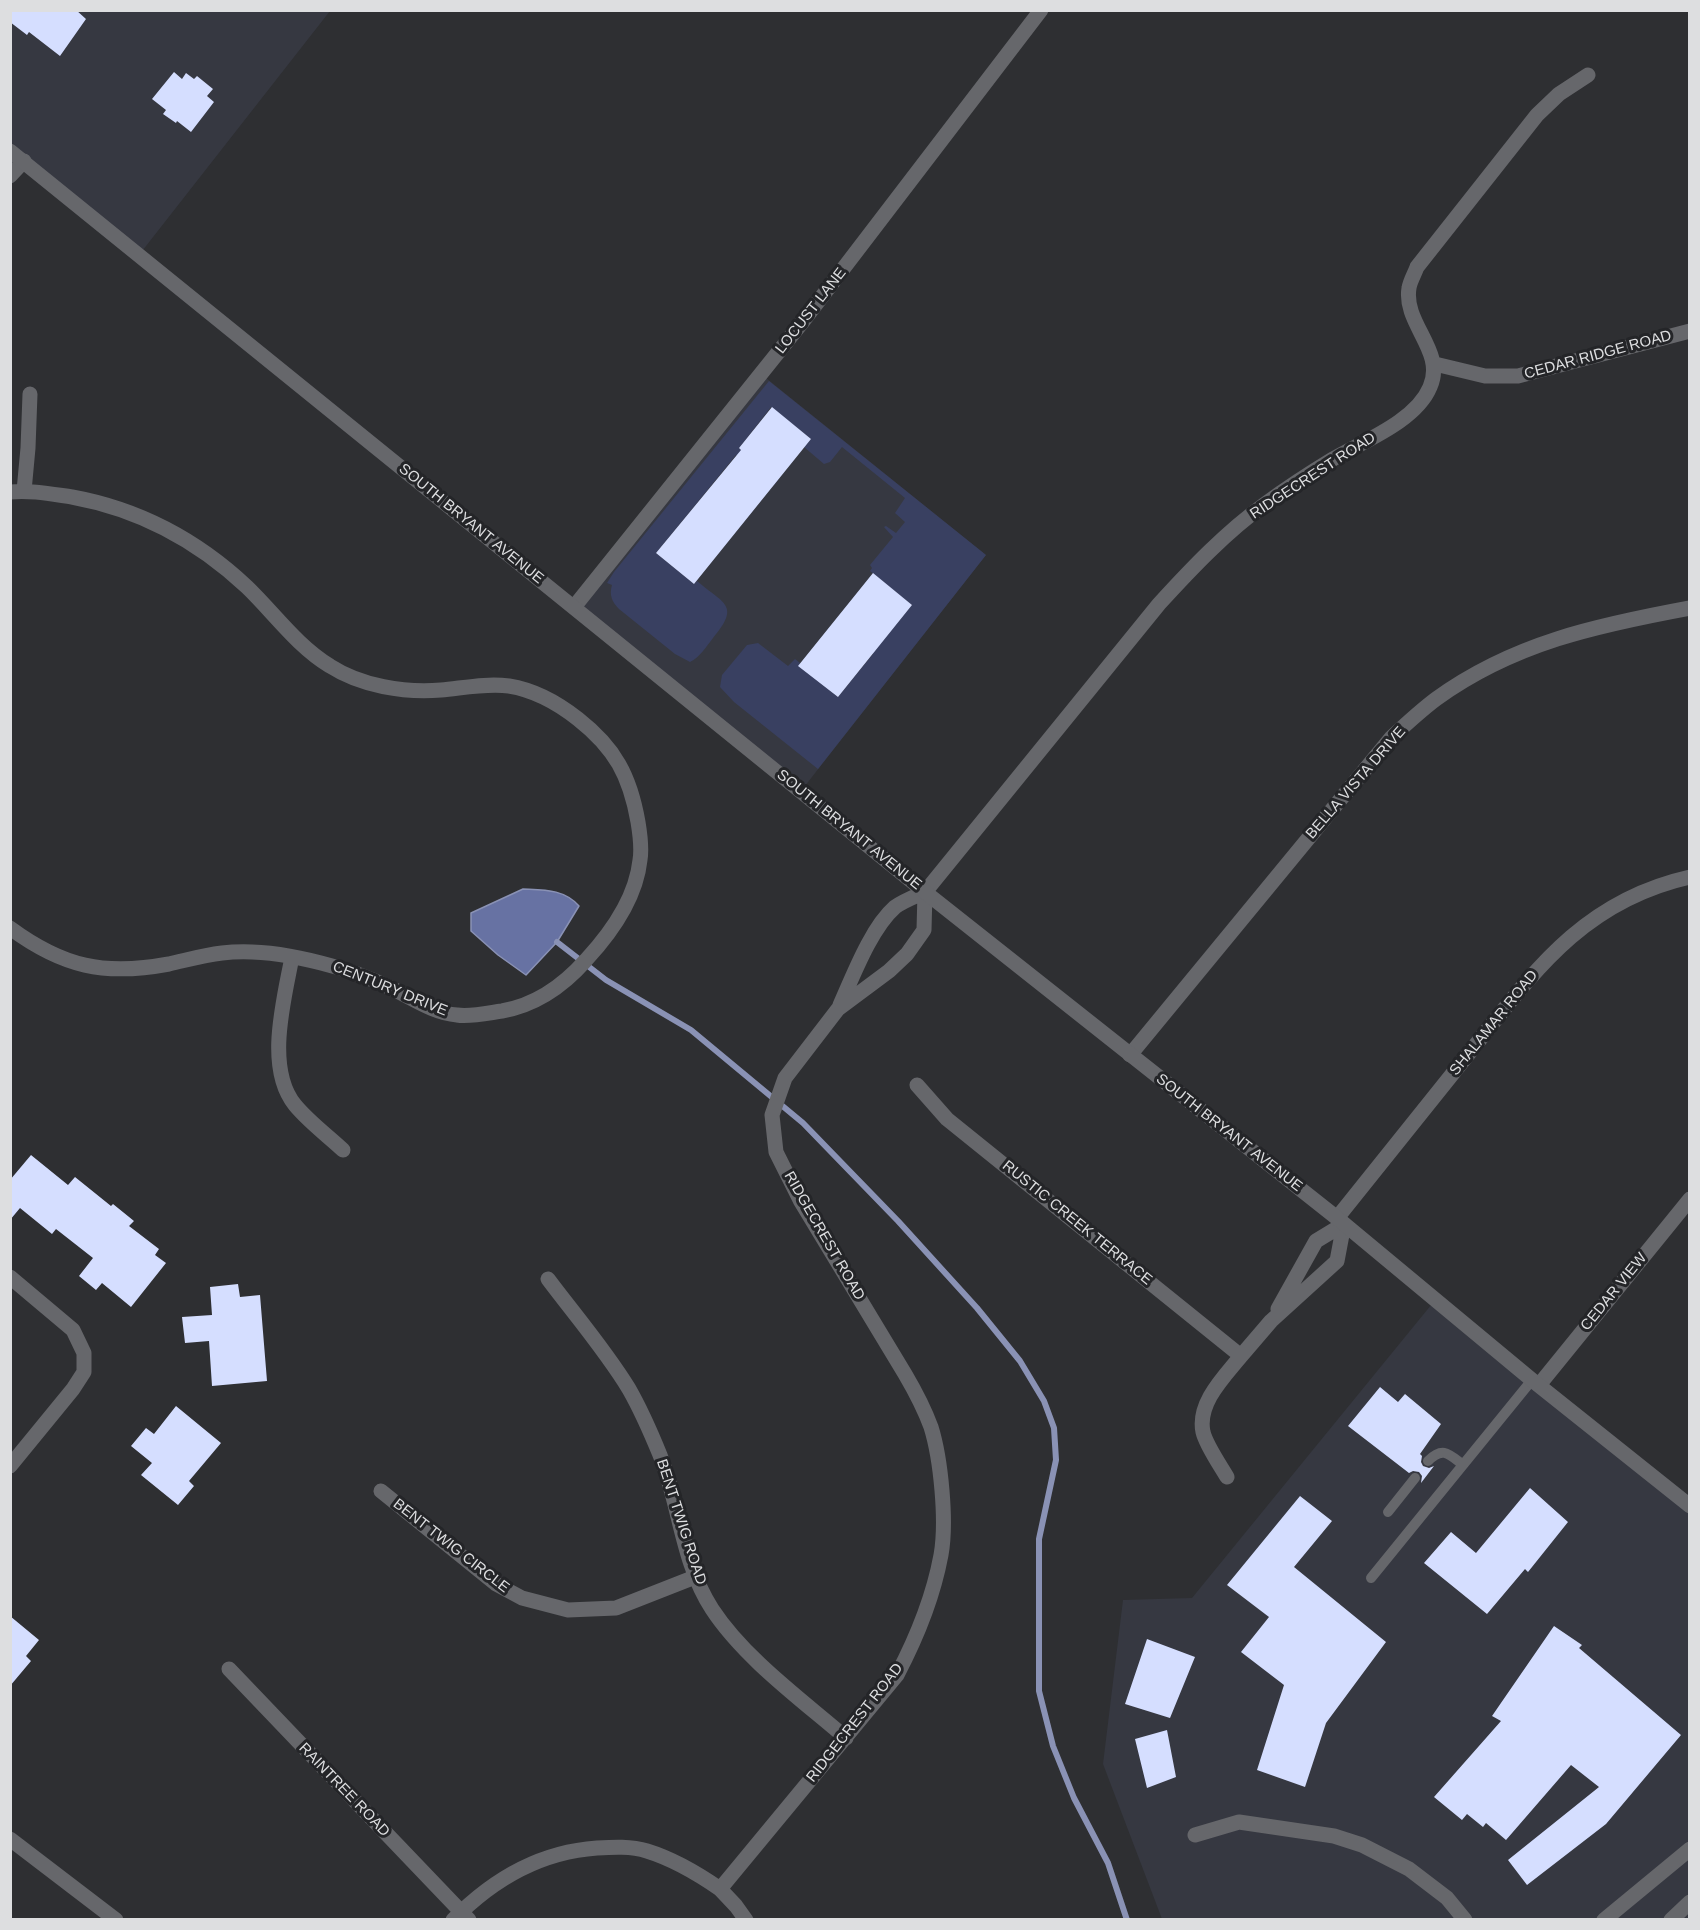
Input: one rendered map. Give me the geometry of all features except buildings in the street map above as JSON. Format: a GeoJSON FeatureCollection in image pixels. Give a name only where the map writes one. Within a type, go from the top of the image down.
{"type":"FeatureCollection","features":[{"type":"Feature","properties":{"kind":"street","name":"LOCUST LANE"},"geometry":{"type":"LineString","coordinates":[[574,607],[804,320],[1041,10]]}},
{"type":"Feature","properties":{"kind":"street"},"geometry":{"type":"LineString","coordinates":[[1435,364],[1409,303],[1409,287],[1417,267],[1537,115],[1559,94],[1588,75]]}},
{"type":"Feature","properties":{"kind":"street","name":"SOUTH BRYANT AVENUE"},"geometry":{"type":"LineString","coordinates":[[10,151],[925,892],[1340,1221],[1689,1506]]}},
{"type":"Feature","properties":{"kind":"street"},"geometry":{"type":"LineString","coordinates":[[10,176],[24,161]]}},
{"type":"Feature","properties":{"kind":"street","name":"CEDAR RIDGE ROAD"},"geometry":{"type":"LineString","coordinates":[[1435,364],[1485,376],[1518,376],[1567,365],[1689,331]]}},
{"type":"Feature","properties":{"kind":"street","name":"RIDGECREST ROAD"},"geometry":{"type":"LineString","coordinates":[[720,1889],[897,1675],[914,1642],[928,1606],[941,1553],[941,1481],[931,1429],[918,1397],[800,1200],[776,1152],[772,1115],[785,1078],[838,1009],[863,953],[876,932],[896,907],[925,892],[1159,604],[1222,540],[1263,505],[1331,461],[1397,423],[1420,404],[1431,386],[1435,364]]}},
{"type":"Feature","properties":{"kind":"street"},"geometry":{"type":"LineString","coordinates":[[17,491],[28,448],[30,394]]}},
{"type":"Feature","properties":{"kind":"street","name":"CENTURY DRIVE"},"geometry":{"type":"LineString","coordinates":[[10,928],[69,962],[113,969],[156,966],[224,953],[247,952],[292,957],[346,969],[392,988],[437,1011],[459,1016],[506,1010],[540,998],[569,979],[619,919],[628,902],[641,859],[634,800],[628,780],[615,755],[599,736],[564,709],[546,699],[511,687],[491,685],[436,691],[413,690],[352,678],[320,660],[226,568],[171,531],[141,515],[111,506],[75,498],[17,491]]}},
{"type":"Feature","properties":{"kind":"street","name":"BELLA VISTA DRIVE"},"geometry":{"type":"LineString","coordinates":[[1130,1055],[1391,738],[1435,700],[1480,671],[1528,648],[1582,630],[1689,608]]}},
{"type":"Feature","properties":{"kind":"street","name":"SHALAMAR ROAD"},"geometry":{"type":"LineString","coordinates":[[1340,1221],[1554,951],[1599,915],[1622,902],[1644,891],[1689,877]]}},
{"type":"Feature","properties":{"kind":"street","name":"RIDGECREST ROAD"},"geometry":{"type":"LineString","coordinates":[[838,1009],[907,954],[924,930],[925,892]]}},
{"type":"Feature","properties":{"kind":"street"},"geometry":{"type":"LineString","coordinates":[[292,957],[280,1025],[281,1077],[294,1104],[343,1150]]}},
{"type":"Feature","properties":{"kind":"street","name":"RUSTIC CREEK TERRACE"},"geometry":{"type":"LineString","coordinates":[[917,1085],[947,1119],[1241,1356]]}},
{"type":"Feature","properties":{"kind":"street","name":"CEDAR VIEW"},"geometry":{"type":"LineString","coordinates":[[1536,1382],[1689,1199]]}},
{"type":"Feature","properties":{"kind":"street"},"geometry":{"type":"LineString","coordinates":[[1271,1321],[1316,1241],[1340,1221]]}},
{"type":"Feature","properties":{"kind":"street"},"geometry":{"type":"LineString","coordinates":[[1227,1478],[1203,1433],[1203,1411],[1216,1389],[1271,1321],[1337,1261],[1340,1221]]}},
{"type":"Feature","properties":{"kind":"street"},"geometry":{"type":"LineString","coordinates":[[10,1277],[73,1330],[84,1353],[84,1372],[10,1466]]}},
{"type":"Feature","properties":{"kind":"street","name":"BENT TWIG ROAD"},"geometry":{"type":"LineString","coordinates":[[548,1279],[629,1389],[670,1483],[695,1576],[711,1607],[739,1645],[846,1738]]}},
{"type":"Feature","properties":{"kind":"street","name":"BENT TWIG CIRCLE"},"geometry":{"type":"LineString","coordinates":[[381,1491],[496,1584],[522,1598],[544,1604],[568,1610],[616,1608],[695,1576]]}},
{"type":"Feature","properties":{"kind":"street","name":"RAINTREE ROAD"},"geometry":{"type":"LineString","coordinates":[[229,1669],[461,1917]]}},
{"type":"Feature","properties":{"kind":"street"},"geometry":{"type":"LineString","coordinates":[[1195,1836],[1239,1822],[1334,1836],[1370,1849],[1409,1869],[1447,1898],[1465,1920]]}},
{"type":"Feature","properties":{"kind":"street"},"geometry":{"type":"LineString","coordinates":[[10,1839],[116,1920]]}},
{"type":"Feature","properties":{"kind":"street"},"geometry":{"type":"LineString","coordinates":[[461,1917],[497,1882],[538,1860],[572,1850],[614,1846],[646,1850],[694,1871],[720,1889],[746,1920]]}},
{"type":"Feature","properties":{"kind":"street"},"geometry":{"type":"LineString","coordinates":[[1604,1920],[1689,1849]]}},
{"type":"Feature","properties":{"kind":"street"},"geometry":{"type":"LineString","coordinates":[[1671,1920],[1689,1902]]}},
{"type":"Feature","properties":{"kind":"lane"},"geometry":{"type":"LineString","coordinates":[[1371,1578],[1463,1465],[1536,1382]]}},
{"type":"Feature","properties":{"kind":"lane"},"geometry":{"type":"LineString","coordinates":[[1428,1461],[1437,1452],[1442,1452],[1463,1465]]}},
{"type":"Feature","properties":{"kind":"lane"},"geometry":{"type":"LineString","coordinates":[[1388,1512],[1415,1478]]}},
{"type":"Feature","properties":{"kind":"shaded area"},"geometry":{"type":"Polygon","coordinates":[[[10,11],[330,11],[139,255],[11,151],[10,11]]]}},
{"type":"Feature","properties":{"kind":"shaded area"},"geometry":{"type":"Polygon","coordinates":[[[761,374],[986,555],[801,791],[574,607],[761,374]]]}},
{"type":"Feature","properties":{"kind":"shaded area"},"geometry":{"type":"Polygon","coordinates":[[[769,381],[986,555],[818,769],[734,702],[720,687],[722,675],[747,645],[758,643],[788,666],[795,659],[800,663],[799,666],[838,697],[873,654],[834,621],[877,648],[912,605],[870,571],[872,568],[870,565],[893,537],[884,527],[896,533],[905,522],[895,513],[905,498],[842,447],[830,462],[824,464],[804,447],[811,439],[771,407],[739,448],[778,480],[774,485],[736,455],[656,553],[694,584],[697,581],[726,606],[726,618],[700,655],[690,662],[675,654],[619,609],[612,598],[612,585],[607,583],[769,381]]]}},
{"type":"Feature","properties":{"kind":"shaded area"},"geometry":{"type":"Polygon","coordinates":[[[523,889],[560,893],[579,906],[557,942],[526,975],[498,955],[471,931],[471,913],[523,889]]]}},
{"type":"Feature","properties":{"kind":"shaded area"},"geometry":{"type":"Polygon","coordinates":[[[1436,1299],[1689,1506],[1689,1919],[1162,1919],[1103,1764],[1123,1600],[1192,1598],[1436,1299]]]}},
{"type":"Feature","properties":{"kind":"waterway"},"geometry":{"type":"LineString","coordinates":[[557,942],[606,980],[691,1030],[803,1123],[898,1221],[977,1308],[1020,1361],[1044,1401],[1054,1428],[1056,1460],[1039,1539],[1039,1691],[1053,1746],[1074,1798],[1108,1863],[1127,1920]]}}]}
